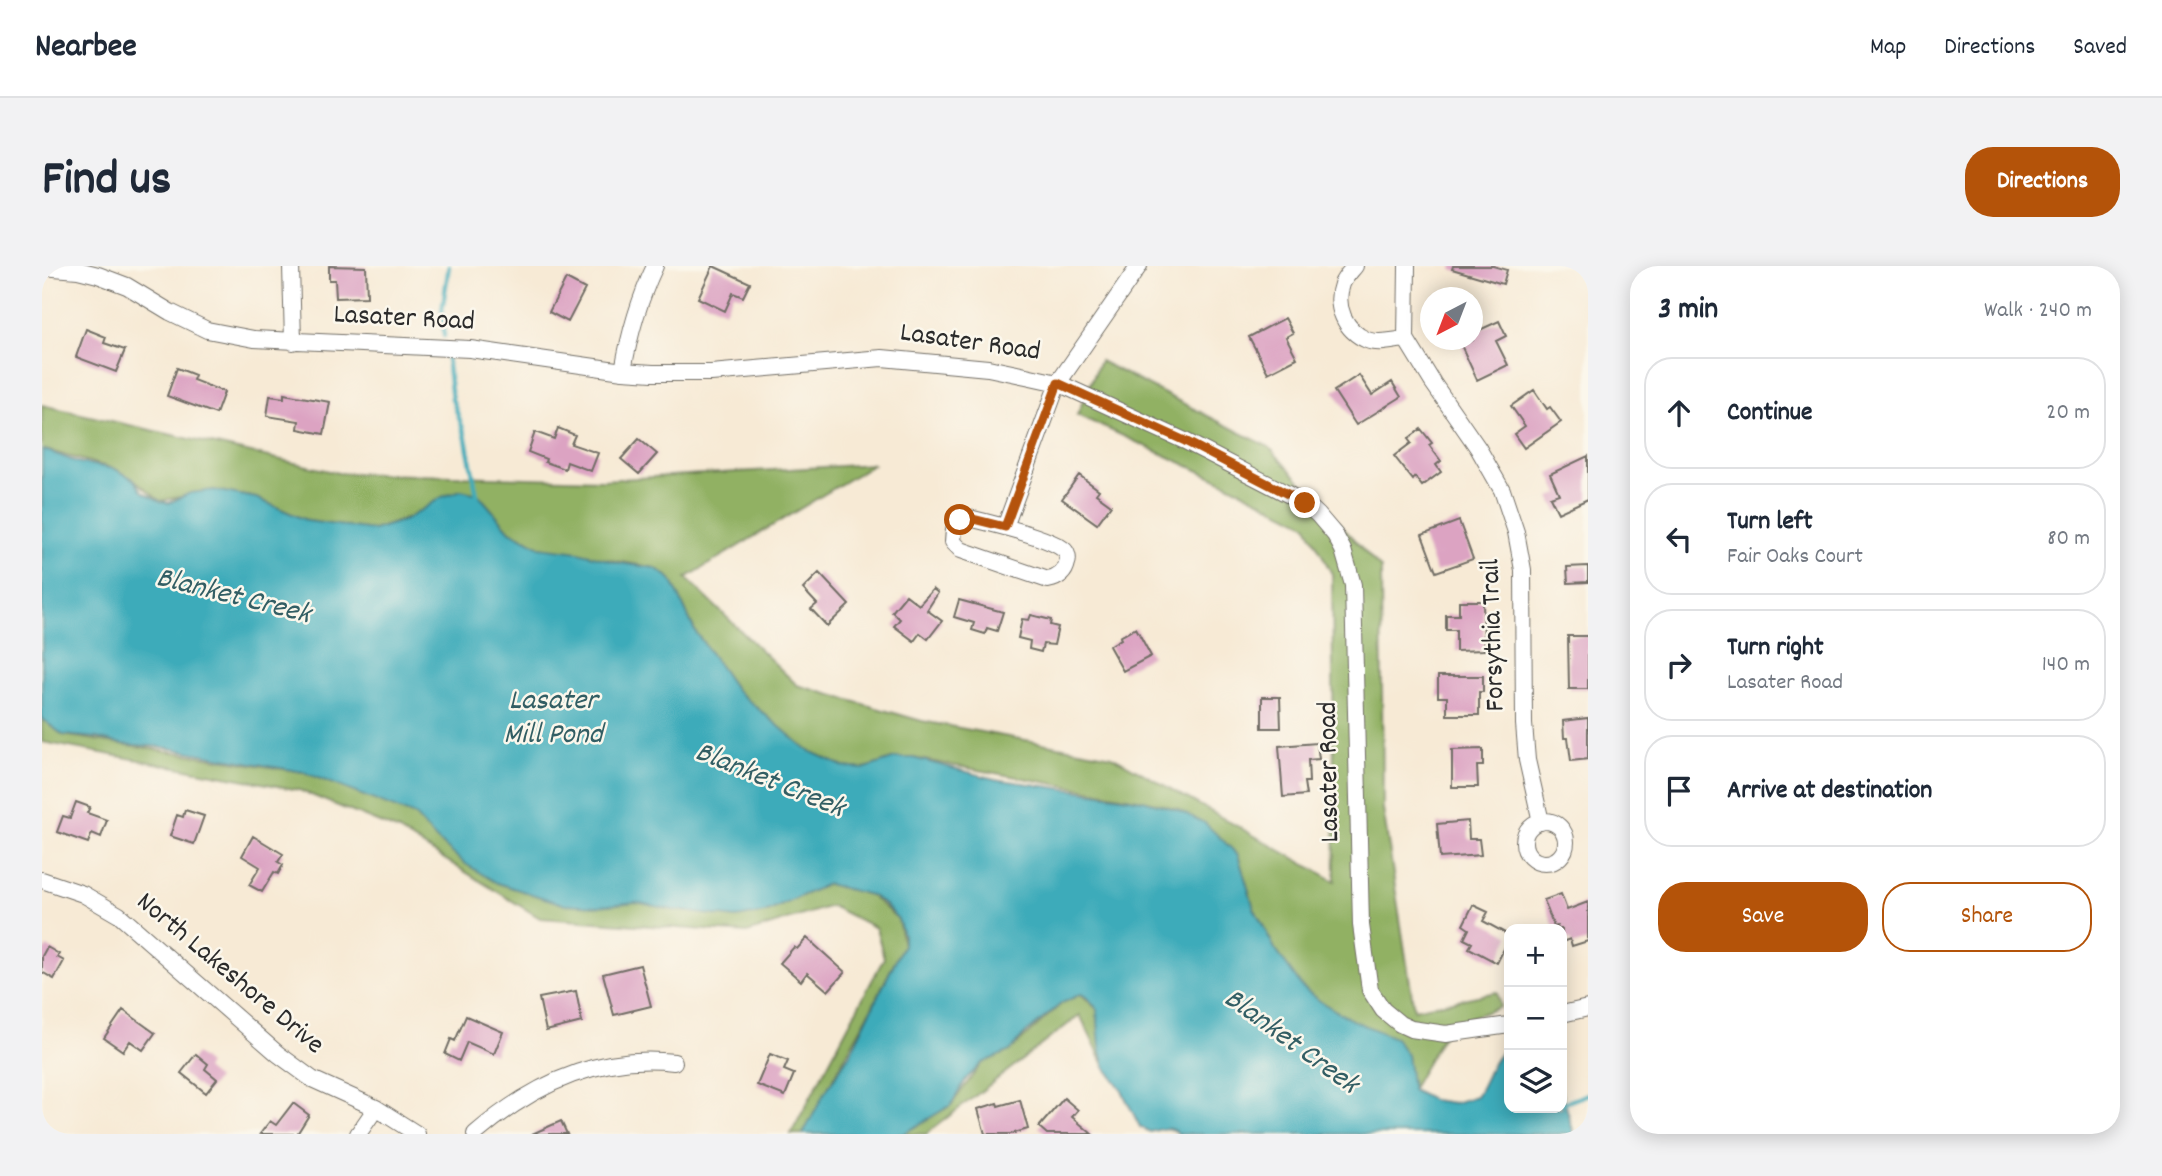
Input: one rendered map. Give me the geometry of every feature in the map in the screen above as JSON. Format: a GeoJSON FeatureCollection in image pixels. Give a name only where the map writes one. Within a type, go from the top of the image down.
{"type":"FeatureCollection","features":[{"type":"Feature","properties":{"kind":"street"},"geometry":{"type":"LineString","coordinates":[[291,266],[293,342]]}},
{"type":"Feature","properties":{"kind":"street"},"geometry":{"type":"LineString","coordinates":[[623,371],[638,306],[655,266]]}},
{"type":"Feature","properties":{"kind":"street"},"geometry":{"type":"LineString","coordinates":[[1005,527],[1058,383],[1139,266]]}},
{"type":"Feature","properties":{"kind":"street"},"geometry":{"type":"LineString","coordinates":[[1355,266],[1342,283],[1339,302],[1344,321],[1369,341],[1381,342],[1406,339],[1407,266]]}},
{"type":"Feature","properties":{"kind":"street","name":"Lasater Road"},"geometry":{"type":"LineString","coordinates":[[42,267],[78,270],[98,275],[127,286],[207,330],[254,339],[470,349],[623,371],[711,373],[882,358],[988,368],[1058,383],[1185,441],[1294,497],[1318,515],[1335,535],[1343,550],[1353,585],[1361,925],[1370,990],[1383,1010],[1411,1029],[1446,1034],[1504,1025]]}},
{"type":"Feature","properties":{"kind":"street","name":"Forsythia Trail"},"geometry":{"type":"LineString","coordinates":[[1406,339],[1478,448],[1502,490],[1516,532],[1523,570],[1524,724],[1527,760],[1541,821]]}},
{"type":"Feature","properties":{"kind":"street"},"geometry":{"type":"LineString","coordinates":[[969,518],[1005,527],[1065,550],[1068,557],[1067,566],[1062,573],[1048,580],[961,550],[953,542],[954,529],[960,520],[969,518]]}},
{"type":"Feature","properties":{"kind":"street","name":"North Lakeshore Drive"},"geometry":{"type":"LineString","coordinates":[[42,880],[83,894],[119,915],[278,1054],[312,1079],[376,1108],[417,1134]]}},
{"type":"Feature","properties":{"kind":"street"},"geometry":{"type":"LineString","coordinates":[[1567,1013],[1588,1008]]}},
{"type":"Feature","properties":{"kind":"street"},"geometry":{"type":"LineString","coordinates":[[475,1134],[513,1104],[562,1078],[623,1060],[674,1062]]}},
{"type":"Feature","properties":{"kind":"street"},"geometry":{"type":"LineString","coordinates":[[358,1134],[376,1108]]}},
{"type":"Feature","properties":{"kind":"green space"},"geometry":{"type":"Polygon","coordinates":[[[1100,361],[1269,447],[1381,569],[1383,809],[1414,1009],[1497,992],[1500,1007],[1449,1025],[1411,1090],[1407,1055],[1321,1002],[1302,987],[1275,949],[1254,908],[1238,855],[1178,809],[1143,800],[913,758],[895,758],[863,769],[844,767],[807,750],[736,690],[695,631],[671,579],[655,568],[540,547],[510,531],[478,494],[373,530],[308,521],[256,498],[214,490],[160,501],[134,479],[115,469],[42,449],[42,405],[338,473],[603,480],[874,464],[686,578],[797,685],[922,721],[1112,756],[1335,881],[1332,574],[1306,524],[1228,484],[1077,415],[1100,361]]]}},
{"type":"Feature","properties":{"kind":"green space"},"geometry":{"type":"Polygon","coordinates":[[[42,719],[63,735],[303,772],[636,902],[765,913],[827,884],[870,895],[898,919],[903,945],[803,1134],[791,1134],[884,958],[876,928],[831,906],[747,933],[540,918],[399,831],[299,790],[42,742],[42,719]]]}},
{"type":"Feature","properties":{"kind":"green space"},"geometry":{"type":"Polygon","coordinates":[[[1081,994],[1097,1009],[1100,1047],[1105,1067],[1080,1015],[926,1134],[903,1134],[951,1105],[982,1063],[1010,1051],[1062,1003],[1081,994]]]}},
{"type":"Feature","properties":{"kind":"water","name":"Lasater Mill Pond"},"geometry":{"type":"Polygon","coordinates":[[[42,449],[77,462],[115,469],[134,479],[143,492],[160,501],[169,503],[190,493],[214,490],[256,498],[308,521],[373,530],[405,520],[442,497],[461,490],[478,494],[510,531],[540,547],[655,568],[671,579],[695,631],[736,690],[807,750],[844,767],[863,769],[895,758],[913,758],[995,779],[1143,800],[1178,810],[1205,823],[1238,855],[1254,908],[1275,949],[1302,987],[1352,1020],[1395,1038],[1407,1055],[1412,1090],[1432,1100],[1454,1103],[1476,1096],[1494,1062],[1504,1050],[1504,1113],[1567,1113],[1567,1110],[1574,1134],[1179,1134],[1165,1128],[1150,1132],[1140,1127],[1121,1089],[1105,1067],[1100,1047],[1097,1009],[1081,994],[1062,1003],[1025,1034],[1010,1051],[982,1063],[966,1079],[951,1105],[903,1134],[803,1134],[851,1052],[903,945],[898,919],[883,903],[870,895],[827,884],[765,913],[736,918],[636,902],[599,906],[563,904],[497,883],[464,863],[415,816],[303,772],[162,747],[63,735],[42,719],[42,449]]]}},
{"type":"Feature","properties":{"kind":"building"},"geometry":{"type":"Polygon","coordinates":[[[329,266],[366,267],[367,297],[336,298],[335,280],[329,280],[329,266]]]}},
{"type":"Feature","properties":{"kind":"building"},"geometry":{"type":"Polygon","coordinates":[[[713,266],[750,283],[743,297],[733,293],[725,311],[698,298],[713,266]]]}},
{"type":"Feature","properties":{"kind":"building"},"geometry":{"type":"Polygon","coordinates":[[[1453,266],[1493,266],[1507,270],[1503,284],[1452,269],[1453,266]]]}},
{"type":"Feature","properties":{"kind":"building"},"geometry":{"type":"Polygon","coordinates":[[[566,279],[585,289],[568,322],[549,312],[566,279]]]}},
{"type":"Feature","properties":{"kind":"building"},"geometry":{"type":"Polygon","coordinates":[[[1285,318],[1293,333],[1286,337],[1297,358],[1268,373],[1249,337],[1285,318]]]}},
{"type":"Feature","properties":{"kind":"building"},"geometry":{"type":"Polygon","coordinates":[[[1499,321],[1506,336],[1496,341],[1508,365],[1477,380],[1463,350],[1483,350],[1483,328],[1499,321]]]}},
{"type":"Feature","properties":{"kind":"building"},"geometry":{"type":"Polygon","coordinates":[[[86,329],[106,337],[104,343],[125,350],[116,372],[76,357],[86,329]]]}},
{"type":"Feature","properties":{"kind":"building"},"geometry":{"type":"Polygon","coordinates":[[[177,368],[195,375],[193,380],[224,392],[216,414],[167,396],[177,368]]]}},
{"type":"Feature","properties":{"kind":"building"},"geometry":{"type":"Polygon","coordinates":[[[1359,375],[1372,395],[1392,382],[1401,397],[1356,425],[1334,391],[1359,375]]]}},
{"type":"Feature","properties":{"kind":"building"},"geometry":{"type":"Polygon","coordinates":[[[1534,390],[1547,409],[1550,407],[1561,422],[1524,448],[1514,434],[1525,426],[1511,406],[1534,390]]]}},
{"type":"Feature","properties":{"kind":"building"},"geometry":{"type":"Polygon","coordinates":[[[284,394],[330,402],[324,434],[298,429],[299,421],[267,416],[270,396],[284,398],[284,394]]]}},
{"type":"Feature","properties":{"kind":"building"},"geometry":{"type":"Polygon","coordinates":[[[558,428],[575,435],[571,444],[598,453],[591,471],[567,462],[565,469],[528,452],[535,432],[554,439],[558,428]]]}},
{"type":"Feature","properties":{"kind":"building"},"geometry":{"type":"Polygon","coordinates":[[[1421,429],[1441,461],[1436,465],[1441,472],[1422,486],[1415,477],[1413,480],[1394,456],[1411,443],[1408,439],[1421,429]]]}},
{"type":"Feature","properties":{"kind":"building"},"geometry":{"type":"Polygon","coordinates":[[[639,439],[657,454],[639,474],[621,459],[639,439]]]}},
{"type":"Feature","properties":{"kind":"building"},"geometry":{"type":"Polygon","coordinates":[[[1588,456],[1588,499],[1558,513],[1550,497],[1559,494],[1550,474],[1588,456]]]}},
{"type":"Feature","properties":{"kind":"building"},"geometry":{"type":"Polygon","coordinates":[[[1079,475],[1099,490],[1096,494],[1111,505],[1097,524],[1062,499],[1079,475]]]}},
{"type":"Feature","properties":{"kind":"building"},"geometry":{"type":"Polygon","coordinates":[[[1459,521],[1473,559],[1436,572],[1422,535],[1459,521]]]}},
{"type":"Feature","properties":{"kind":"building"},"geometry":{"type":"Polygon","coordinates":[[[1588,566],[1588,582],[1568,583],[1567,567],[1588,566]]]}},
{"type":"Feature","properties":{"kind":"building"},"geometry":{"type":"Polygon","coordinates":[[[819,573],[849,605],[827,626],[811,609],[817,604],[803,589],[819,573]]]}},
{"type":"Feature","properties":{"kind":"building"},"geometry":{"type":"Polygon","coordinates":[[[933,589],[938,593],[927,610],[942,621],[928,639],[920,633],[914,641],[894,626],[900,619],[892,612],[906,595],[919,605],[933,589]]]}},
{"type":"Feature","properties":{"kind":"building"},"geometry":{"type":"Polygon","coordinates":[[[959,600],[1003,612],[997,631],[987,628],[985,634],[972,630],[974,623],[954,617],[959,600]]]}},
{"type":"Feature","properties":{"kind":"building"},"geometry":{"type":"Polygon","coordinates":[[[1459,601],[1483,601],[1484,650],[1456,651],[1456,630],[1446,630],[1446,615],[1459,615],[1459,601]]]}},
{"type":"Feature","properties":{"kind":"building"},"geometry":{"type":"Polygon","coordinates":[[[1031,615],[1051,620],[1050,625],[1058,627],[1054,645],[1043,644],[1041,652],[1029,649],[1030,641],[1018,638],[1022,619],[1029,620],[1031,615]]]}},
{"type":"Feature","properties":{"kind":"building"},"geometry":{"type":"Polygon","coordinates":[[[1136,628],[1151,656],[1123,671],[1109,646],[1136,628]]]}},
{"type":"Feature","properties":{"kind":"building"},"geometry":{"type":"Polygon","coordinates":[[[1568,636],[1588,636],[1588,689],[1569,689],[1568,636]]]}},
{"type":"Feature","properties":{"kind":"building"},"geometry":{"type":"Polygon","coordinates":[[[1438,676],[1483,676],[1483,692],[1479,692],[1479,715],[1447,715],[1447,697],[1438,697],[1438,676]]]}},
{"type":"Feature","properties":{"kind":"building"},"geometry":{"type":"Polygon","coordinates":[[[1262,697],[1280,697],[1281,728],[1262,728],[1262,697]]]}},
{"type":"Feature","properties":{"kind":"building"},"geometry":{"type":"Polygon","coordinates":[[[1588,718],[1588,759],[1571,761],[1568,738],[1564,738],[1563,721],[1588,718]]]}},
{"type":"Feature","properties":{"kind":"building"},"geometry":{"type":"Polygon","coordinates":[[[1317,743],[1319,759],[1308,760],[1309,782],[1304,782],[1306,795],[1283,797],[1279,746],[1317,743]]]}},
{"type":"Feature","properties":{"kind":"building"},"geometry":{"type":"Polygon","coordinates":[[[1483,749],[1483,766],[1477,766],[1478,787],[1452,787],[1452,750],[1483,749]]]}},
{"type":"Feature","properties":{"kind":"building"},"geometry":{"type":"Polygon","coordinates":[[[76,802],[90,807],[87,813],[107,820],[101,837],[92,833],[88,843],[57,832],[63,816],[70,818],[76,802]]]}},
{"type":"Feature","properties":{"kind":"building"},"geometry":{"type":"Polygon","coordinates":[[[185,810],[204,816],[194,844],[170,836],[177,815],[183,817],[185,810]]]}},
{"type":"Feature","properties":{"kind":"building"},"geometry":{"type":"Polygon","coordinates":[[[1468,821],[1469,839],[1479,839],[1481,855],[1440,858],[1437,824],[1468,821]]]}},
{"type":"Feature","properties":{"kind":"building"},"geometry":{"type":"Polygon","coordinates":[[[253,836],[283,854],[278,862],[283,865],[278,874],[274,872],[262,892],[249,885],[260,867],[242,856],[253,836]]]}},
{"type":"Feature","properties":{"kind":"building"},"geometry":{"type":"Polygon","coordinates":[[[1561,894],[1567,910],[1588,902],[1588,941],[1572,946],[1570,939],[1567,940],[1567,924],[1553,924],[1544,900],[1561,894]]]}},
{"type":"Feature","properties":{"kind":"building"},"geometry":{"type":"Polygon","coordinates":[[[1473,905],[1488,912],[1483,921],[1504,932],[1504,949],[1497,963],[1469,948],[1472,943],[1464,939],[1469,929],[1463,925],[1473,905]]]}},
{"type":"Feature","properties":{"kind":"building"},"geometry":{"type":"Polygon","coordinates":[[[807,938],[845,972],[828,991],[807,973],[801,981],[780,963],[794,947],[797,949],[807,938]]]}},
{"type":"Feature","properties":{"kind":"building"},"geometry":{"type":"Polygon","coordinates":[[[47,947],[59,954],[57,957],[64,961],[54,979],[42,972],[42,956],[47,947]]]}},
{"type":"Feature","properties":{"kind":"building"},"geometry":{"type":"Polygon","coordinates":[[[640,965],[651,1006],[614,1015],[603,974],[640,965]]]}},
{"type":"Feature","properties":{"kind":"building"},"geometry":{"type":"Polygon","coordinates":[[[576,991],[582,1022],[546,1031],[539,998],[576,991]]]}},
{"type":"Feature","properties":{"kind":"building"},"geometry":{"type":"Polygon","coordinates":[[[123,1010],[155,1033],[143,1050],[130,1041],[123,1051],[104,1038],[123,1010]]]}},
{"type":"Feature","properties":{"kind":"building"},"geometry":{"type":"Polygon","coordinates":[[[466,1016],[503,1032],[494,1054],[467,1042],[459,1061],[445,1054],[451,1039],[455,1041],[466,1016]]]}},
{"type":"Feature","properties":{"kind":"building"},"geometry":{"type":"Polygon","coordinates":[[[196,1054],[208,1064],[205,1069],[217,1079],[206,1093],[181,1073],[196,1054]]]}},
{"type":"Feature","properties":{"kind":"building"},"geometry":{"type":"Polygon","coordinates":[[[770,1054],[788,1061],[784,1070],[794,1074],[785,1096],[757,1085],[770,1054]]]}},
{"type":"Feature","properties":{"kind":"building"},"geometry":{"type":"Polygon","coordinates":[[[1064,1098],[1078,1110],[1072,1117],[1092,1134],[1047,1134],[1039,1127],[1064,1098]]]}},
{"type":"Feature","properties":{"kind":"building"},"geometry":{"type":"Polygon","coordinates":[[[1020,1100],[1028,1129],[1011,1134],[985,1134],[978,1109],[1020,1100]]]}},
{"type":"Feature","properties":{"kind":"building"},"geometry":{"type":"Polygon","coordinates":[[[293,1103],[309,1115],[297,1134],[260,1134],[270,1121],[276,1125],[293,1103]]]}},
{"type":"Feature","properties":{"kind":"building"},"geometry":{"type":"Polygon","coordinates":[[[561,1121],[567,1134],[532,1134],[561,1121]]]}},
{"type":"Feature","properties":{"kind":"waterway"},"geometry":{"type":"LineString","coordinates":[[444,336],[442,311],[449,266]]}},
{"type":"Feature","properties":{"kind":"waterway"},"geometry":{"type":"LineString","coordinates":[[447,358],[452,399],[465,434],[478,500]]}},
{"type":"Feature","properties":{"kind":"waterway","name":"Blanket Creek"},"geometry":{"type":"LineString","coordinates":[[1567,1102],[1588,1094]]}},
{"type":"Feature","properties":{"kind":"route"},"geometry":{"type":"LineString","coordinates":[[960,520],[969,518],[1005,527],[1058,383],[1185,441],[1305,503]]}}]}
